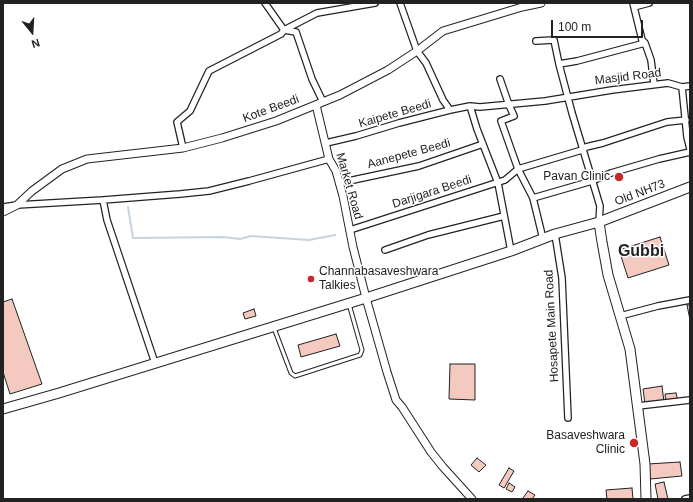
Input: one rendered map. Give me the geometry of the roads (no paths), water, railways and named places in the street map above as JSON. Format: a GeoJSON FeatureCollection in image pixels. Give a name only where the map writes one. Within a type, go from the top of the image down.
{"type":"FeatureCollection","features":[{"type":"Feature","properties":{"kind":"main road","name":"Old NH73"},"geometry":{"type":"LineString","coordinates":[[3,409],[366,298],[511,251],[555,234],[599,222],[690,187]]}},
{"type":"Feature","properties":{"kind":"main road"},"geometry":{"type":"LineString","coordinates":[[599,222],[608,275],[630,349],[645,464],[646,499]]}},
{"type":"Feature","properties":{"kind":"street"},"geometry":{"type":"LineString","coordinates":[[265,3],[284,30],[296,32],[319,103]]}},
{"type":"Feature","properties":{"kind":"street"},"geometry":{"type":"LineString","coordinates":[[183,148],[177,122],[190,111],[209,71],[281,34],[284,30],[317,13],[375,3]]}},
{"type":"Feature","properties":{"kind":"street"},"geometry":{"type":"LineString","coordinates":[[400,3],[417,52],[426,63],[443,100],[450,110]]}},
{"type":"Feature","properties":{"kind":"street","name":"Kote Beedi"},"geometry":{"type":"LineString","coordinates":[[3,212],[17,205],[32,191],[62,169],[87,159],[183,148],[222,138],[276,120],[340,95],[388,70],[417,52],[443,31],[522,7],[541,3]]}},
{"type":"Feature","properties":{"kind":"street"},"geometry":{"type":"LineString","coordinates":[[649,3],[633,5],[642,40],[646,43],[651,60],[654,84]]}},
{"type":"Feature","properties":{"kind":"street"},"geometry":{"type":"LineString","coordinates":[[536,41],[554,40],[582,150],[600,206],[599,222]]}},
{"type":"Feature","properties":{"kind":"street"},"geometry":{"type":"LineString","coordinates":[[559,64],[577,61],[646,43]]}},
{"type":"Feature","properties":{"kind":"street"},"geometry":{"type":"LineString","coordinates":[[500,79],[514,116],[501,121],[518,169],[533,198],[543,239]]}},
{"type":"Feature","properties":{"kind":"street","name":"Masjid Road"},"geometry":{"type":"LineString","coordinates":[[509,105],[545,101],[568,96],[654,84],[668,83],[682,87],[690,86]]}},
{"type":"Feature","properties":{"kind":"street"},"geometry":{"type":"LineString","coordinates":[[682,87],[687,137],[690,149]]}},
{"type":"Feature","properties":{"kind":"street","name":"Market Road"},"geometry":{"type":"LineString","coordinates":[[319,103],[329,159],[336,171],[343,196],[353,247],[366,298],[396,400],[431,452],[472,499]]}},
{"type":"Feature","properties":{"kind":"street","name":"Kaipete Beedi"},"geometry":{"type":"LineString","coordinates":[[326,143],[356,136],[399,122],[450,110],[470,106],[480,107],[509,105]]}},
{"type":"Feature","properties":{"kind":"street"},"geometry":{"type":"LineString","coordinates":[[470,106],[477,129],[498,183],[511,251]]}},
{"type":"Feature","properties":{"kind":"street"},"geometry":{"type":"LineString","coordinates":[[518,169],[667,122],[686,120]]}},
{"type":"Feature","properties":{"kind":"street","name":"Aanepete Beedi"},"geometry":{"type":"LineString","coordinates":[[339,183],[418,166],[483,144]]}},
{"type":"Feature","properties":{"kind":"street"},"geometry":{"type":"LineString","coordinates":[[533,198],[592,181],[659,159],[690,152]]}},
{"type":"Feature","properties":{"kind":"street"},"geometry":{"type":"LineString","coordinates":[[3,207],[210,191],[329,159]]}},
{"type":"Feature","properties":{"kind":"street","name":"Darjigara Beedi"},"geometry":{"type":"LineString","coordinates":[[350,230],[498,183],[505,180],[518,169]]}},
{"type":"Feature","properties":{"kind":"street"},"geometry":{"type":"LineString","coordinates":[[103,200],[110,227],[155,363]]}},
{"type":"Feature","properties":{"kind":"street"},"geometry":{"type":"LineString","coordinates":[[386,250],[428,235],[504,216]]}},
{"type":"Feature","properties":{"kind":"street","name":"Hosapete Main Road"},"geometry":{"type":"LineString","coordinates":[[555,234],[562,278],[568,418]]}},
{"type":"Feature","properties":{"kind":"street"},"geometry":{"type":"LineString","coordinates":[[620,316],[658,306],[690,300]]}},
{"type":"Feature","properties":{"kind":"street"},"geometry":{"type":"LineString","coordinates":[[638,406],[690,400]]}},
{"type":"Feature","properties":{"kind":"street"},"geometry":{"type":"LineString","coordinates":[[685,499],[690,498]]}},
{"type":"Feature","properties":{"kind":"lane"},"geometry":{"type":"LineString","coordinates":[[273,326],[291,373],[295,376],[360,355],[362,350],[349,303]]}},
{"type":"Feature","properties":{"kind":"waterway"},"geometry":{"type":"LineString","coordinates":[[128,207],[133,238],[223,237],[240,239],[251,236],[309,240],[335,235]]}},
{"type":"Feature","properties":{"kind":"place","name":"Pavan Clinic"},"geometry":{"type":"Point","coordinates":[619,177]}},
{"type":"Feature","properties":{"kind":"place","name":"Channabasaveshwara Talkies"},"geometry":{"type":"Point","coordinates":[311,279]}},
{"type":"Feature","properties":{"kind":"place","name":"Basaveshwara Clinic"},"geometry":{"type":"Point","coordinates":[634,443]}},
{"type":"Feature","properties":{"kind":"district","name":"Gubbi"},"geometry":{"type":"Point","coordinates":[641,252]}}]}
